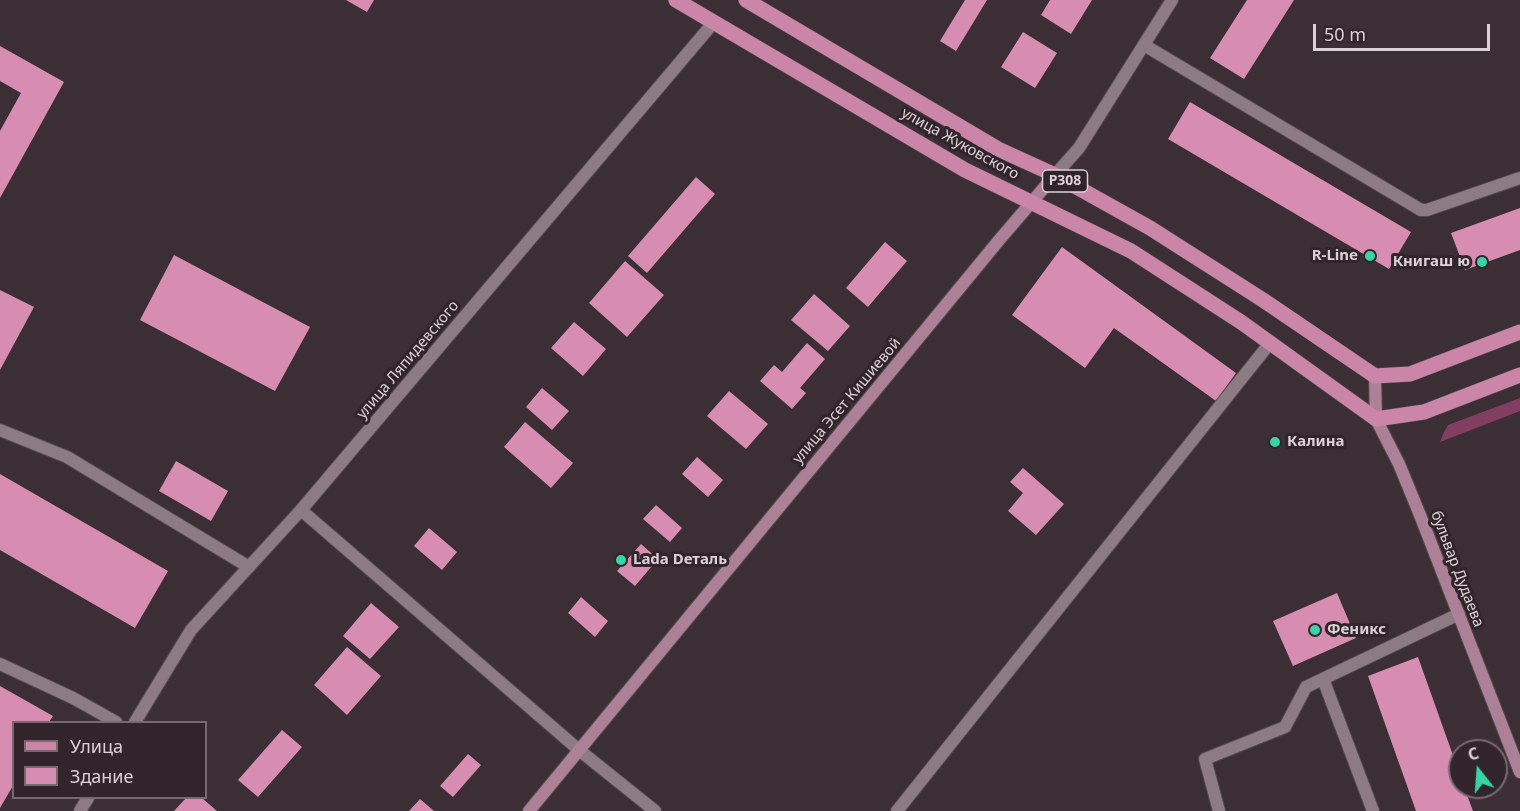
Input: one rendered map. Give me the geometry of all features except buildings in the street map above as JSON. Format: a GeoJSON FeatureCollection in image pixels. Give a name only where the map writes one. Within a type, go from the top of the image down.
{"type":"FeatureCollection","features":[{"type":"Feature","properties":{"kind":"main road","name":"улица Жуковского"},"geometry":{"type":"LineString","coordinates":[[676,0],[965,170],[1131,251],[1241,321],[1376,419]]}},
{"type":"Feature","properties":{"kind":"main road","name":"P308"},"geometry":{"type":"LineString","coordinates":[[746,0],[998,149],[1055,175],[1150,228],[1375,376]]}},
{"type":"Feature","properties":{"kind":"main road","name":"улица Эсет Кишиевой"},"geometry":{"type":"LineString","coordinates":[[529,811],[1055,175]]}},
{"type":"Feature","properties":{"kind":"main road"},"geometry":{"type":"LineString","coordinates":[[1375,376],[1410,375],[1520,332]]}},
{"type":"Feature","properties":{"kind":"main road"},"geometry":{"type":"LineString","coordinates":[[1376,419],[1424,412],[1520,375]]}},
{"type":"Feature","properties":{"kind":"main road","name":"бульвар Дудаева"},"geometry":{"type":"LineString","coordinates":[[1375,376],[1376,419],[1399,464],[1520,772]]}},
{"type":"Feature","properties":{"kind":"street","name":"улица Эсет Кишиевой"},"geometry":{"type":"LineString","coordinates":[[1055,175],[1079,148],[1172,0]]}},
{"type":"Feature","properties":{"kind":"street","name":"улица Ляпидевского"},"geometry":{"type":"LineString","coordinates":[[136,721],[191,630],[301,510],[714,22]]}},
{"type":"Feature","properties":{"kind":"street"},"geometry":{"type":"LineString","coordinates":[[1144,45],[1421,210],[1520,178]]}},
{"type":"Feature","properties":{"kind":"street"},"geometry":{"type":"LineString","coordinates":[[897,811],[1270,343]]}},
{"type":"Feature","properties":{"kind":"street"},"geometry":{"type":"LineString","coordinates":[[0,430],[68,457],[249,567]]}},
{"type":"Feature","properties":{"kind":"street"},"geometry":{"type":"LineString","coordinates":[[301,510],[579,750],[655,811]]}},
{"type":"Feature","properties":{"kind":"street"},"geometry":{"type":"LineString","coordinates":[[1219,811],[1205,759],[1285,727],[1306,687],[1459,614]]}},
{"type":"Feature","properties":{"kind":"street"},"geometry":{"type":"LineString","coordinates":[[0,664],[73,698],[113,721]]}},
{"type":"Feature","properties":{"kind":"street"},"geometry":{"type":"LineString","coordinates":[[1323,679],[1373,811]]}},
{"type":"Feature","properties":{"kind":"shaded area"},"geometry":{"type":"Polygon","coordinates":[[[1520,398],[1520,411],[1440,442],[1448,425],[1520,398]]]}},
{"type":"Feature","properties":{"kind":"place","name":"R-Line"},"geometry":{"type":"Point","coordinates":[1370,256]}},
{"type":"Feature","properties":{"kind":"place","name":"Книгаш ю"},"geometry":{"type":"Point","coordinates":[1482,262]}},
{"type":"Feature","properties":{"kind":"place","name":"Калина"},"geometry":{"type":"Point","coordinates":[1275,442]}},
{"type":"Feature","properties":{"kind":"place","name":"Lada Dеталь"},"geometry":{"type":"Point","coordinates":[621,560]}},
{"type":"Feature","properties":{"kind":"place","name":"Феникс"},"geometry":{"type":"Point","coordinates":[1315,630]}}]}
